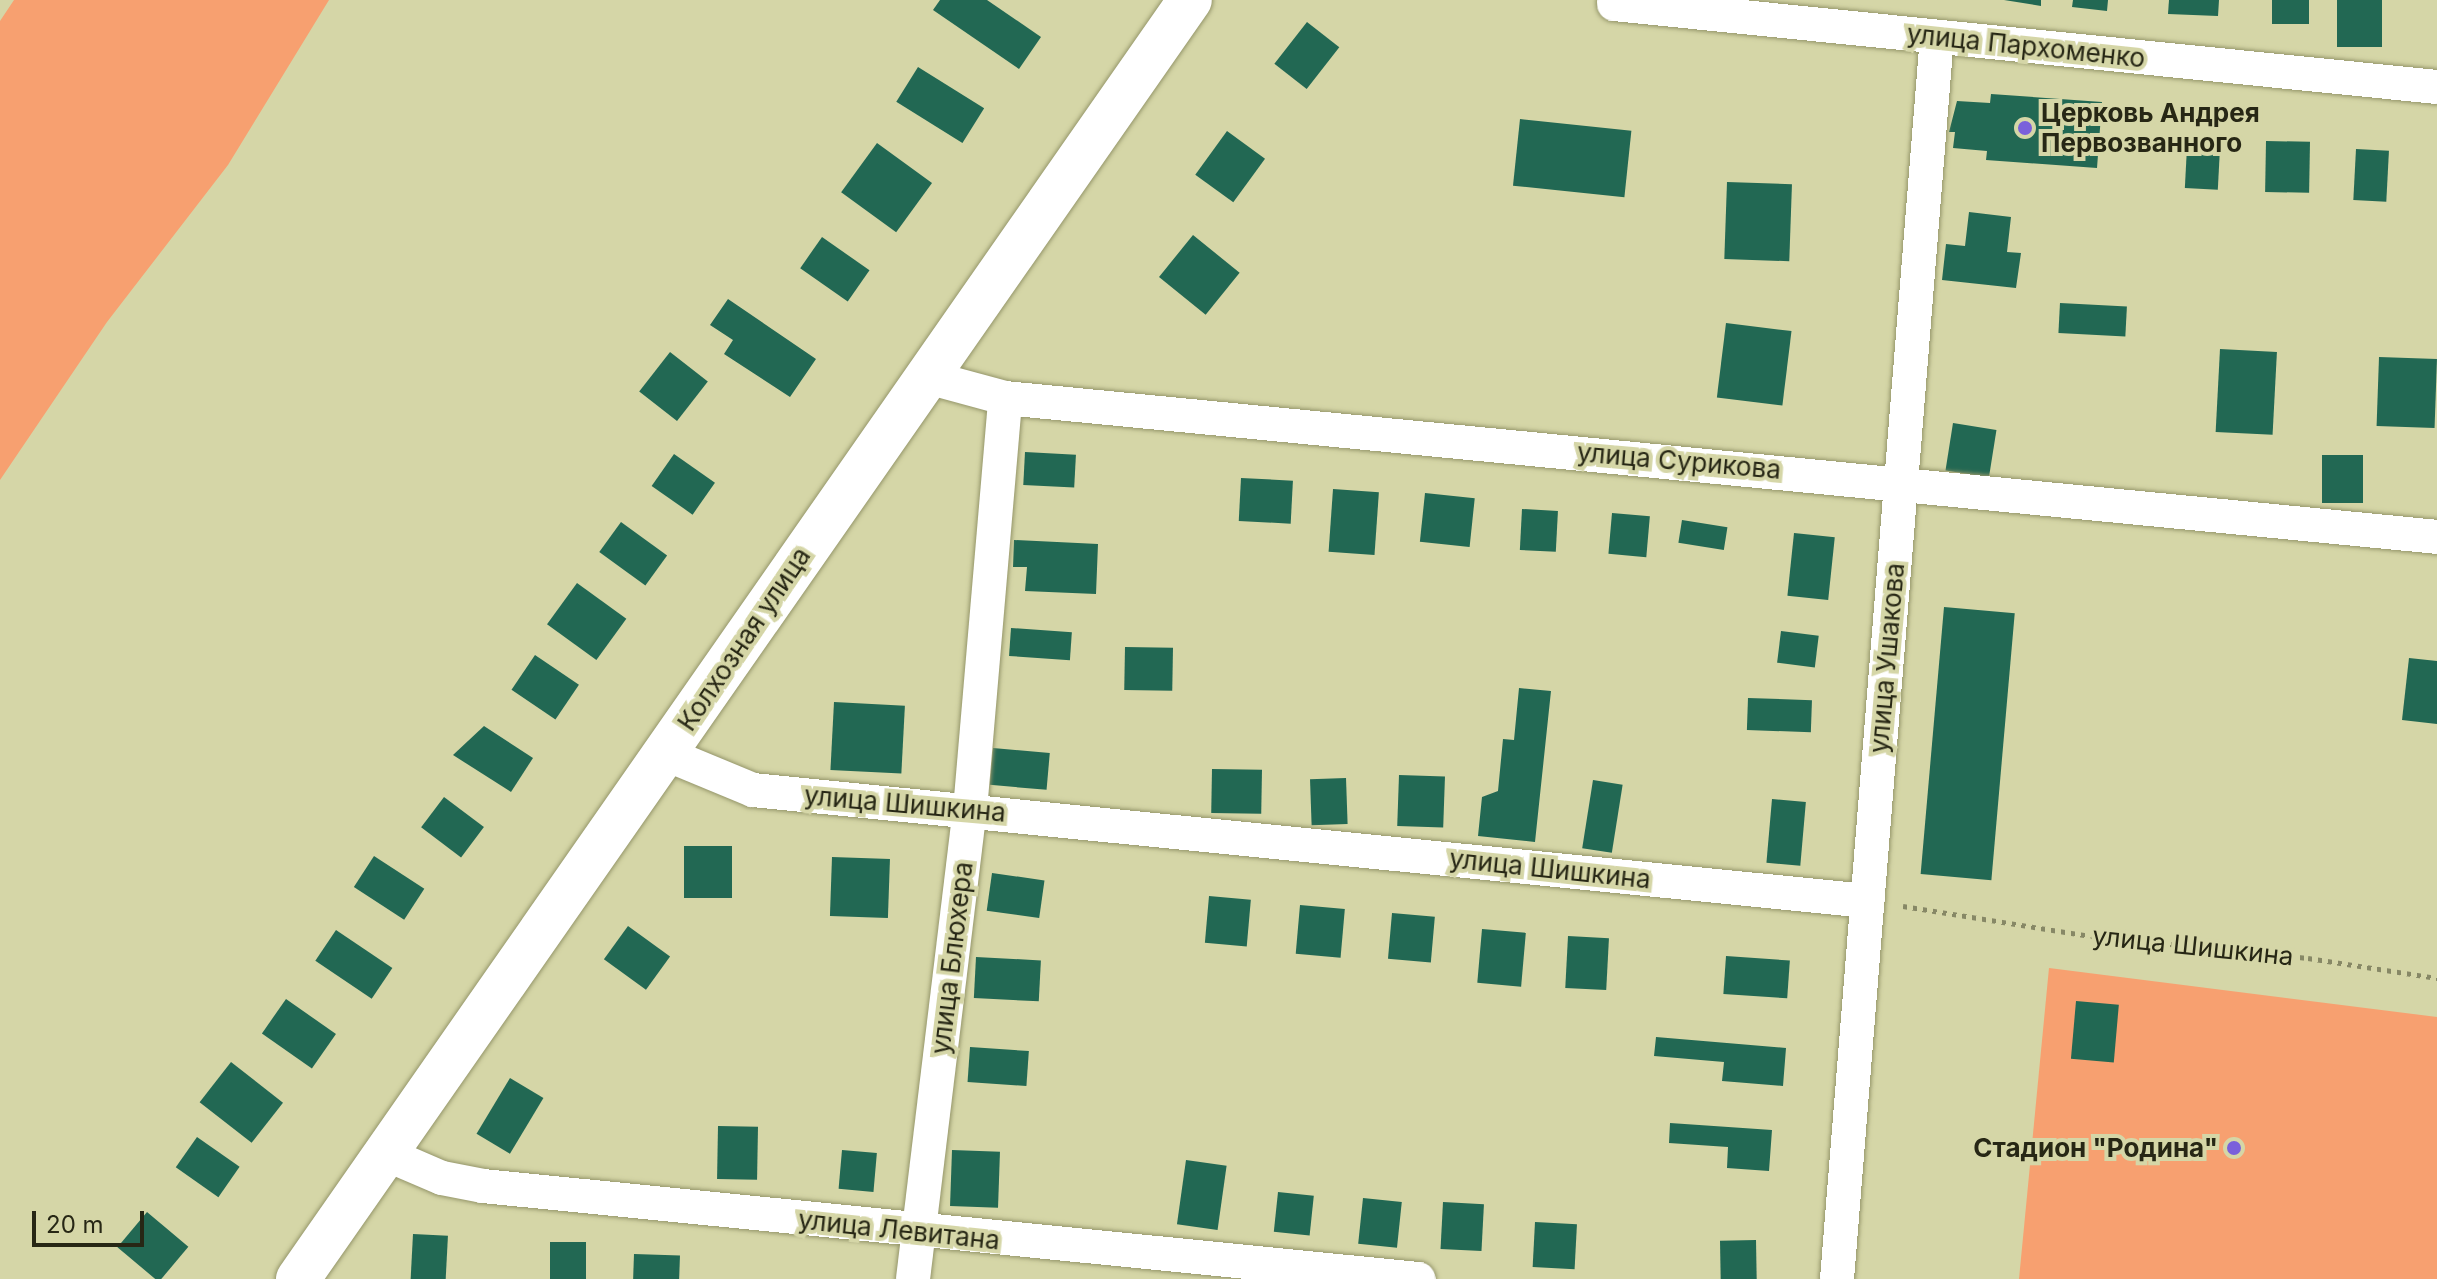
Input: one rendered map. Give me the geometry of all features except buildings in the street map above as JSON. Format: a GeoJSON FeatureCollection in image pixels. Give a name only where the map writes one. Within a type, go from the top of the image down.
{"type":"FeatureCollection","features":[{"type":"Feature","properties":{"kind":"main road","name":"Колхозная улица"},"geometry":{"type":"LineString","coordinates":[[298,1279],[666,754],[924,376],[1190,0]]}},
{"type":"Feature","properties":{"kind":"street","name":"улица Пархоменко"},"geometry":{"type":"LineString","coordinates":[[1614,4],[2437,87]]}},
{"type":"Feature","properties":{"kind":"street","name":"улица Ушакова"},"geometry":{"type":"LineString","coordinates":[[1837,1279],[1937,37]]}},
{"type":"Feature","properties":{"kind":"street","name":"улица Сурикова"},"geometry":{"type":"LineString","coordinates":[[924,376],[1005,398],[1901,482],[2437,537]]}},
{"type":"Feature","properties":{"kind":"street","name":"улица Блюхера"},"geometry":{"type":"LineString","coordinates":[[913,1279],[970,810],[1005,398]]}},
{"type":"Feature","properties":{"kind":"street","name":"улица Шишкина"},"geometry":{"type":"LineString","coordinates":[[666,754],[753,790],[1867,901]]}},
{"type":"Feature","properties":{"kind":"street","name":"улица Левитана"},"geometry":{"type":"LineString","coordinates":[[386,1154],[442,1178],[483,1186],[918,1233],[1418,1279]]}},
{"type":"Feature","properties":{"kind":"path","name":"улица Шишкина"},"geometry":{"type":"LineString","coordinates":[[1867,901],[2091,936],[2437,978]]}},
{"type":"Feature","properties":{"kind":"shaded area"},"geometry":{"type":"Polygon","coordinates":[[[14,0],[329,0],[228,165],[107,322],[0,480],[0,21],[14,0]]]}},
{"type":"Feature","properties":{"kind":"shaded area","name":"Стадион \"Родина\""},"geometry":{"type":"Polygon","coordinates":[[[2049,968],[2437,1017],[2437,1279],[2019,1279],[2049,968]]]}},
{"type":"Feature","properties":{"kind":"place","name":"Церковь Андрея Первозванного"},"geometry":{"type":"Point","coordinates":[2025,128]}},
{"type":"Feature","properties":{"kind":"place","name":"Стадион \"Родина\""},"geometry":{"type":"Point","coordinates":[2234,1148]}}]}
